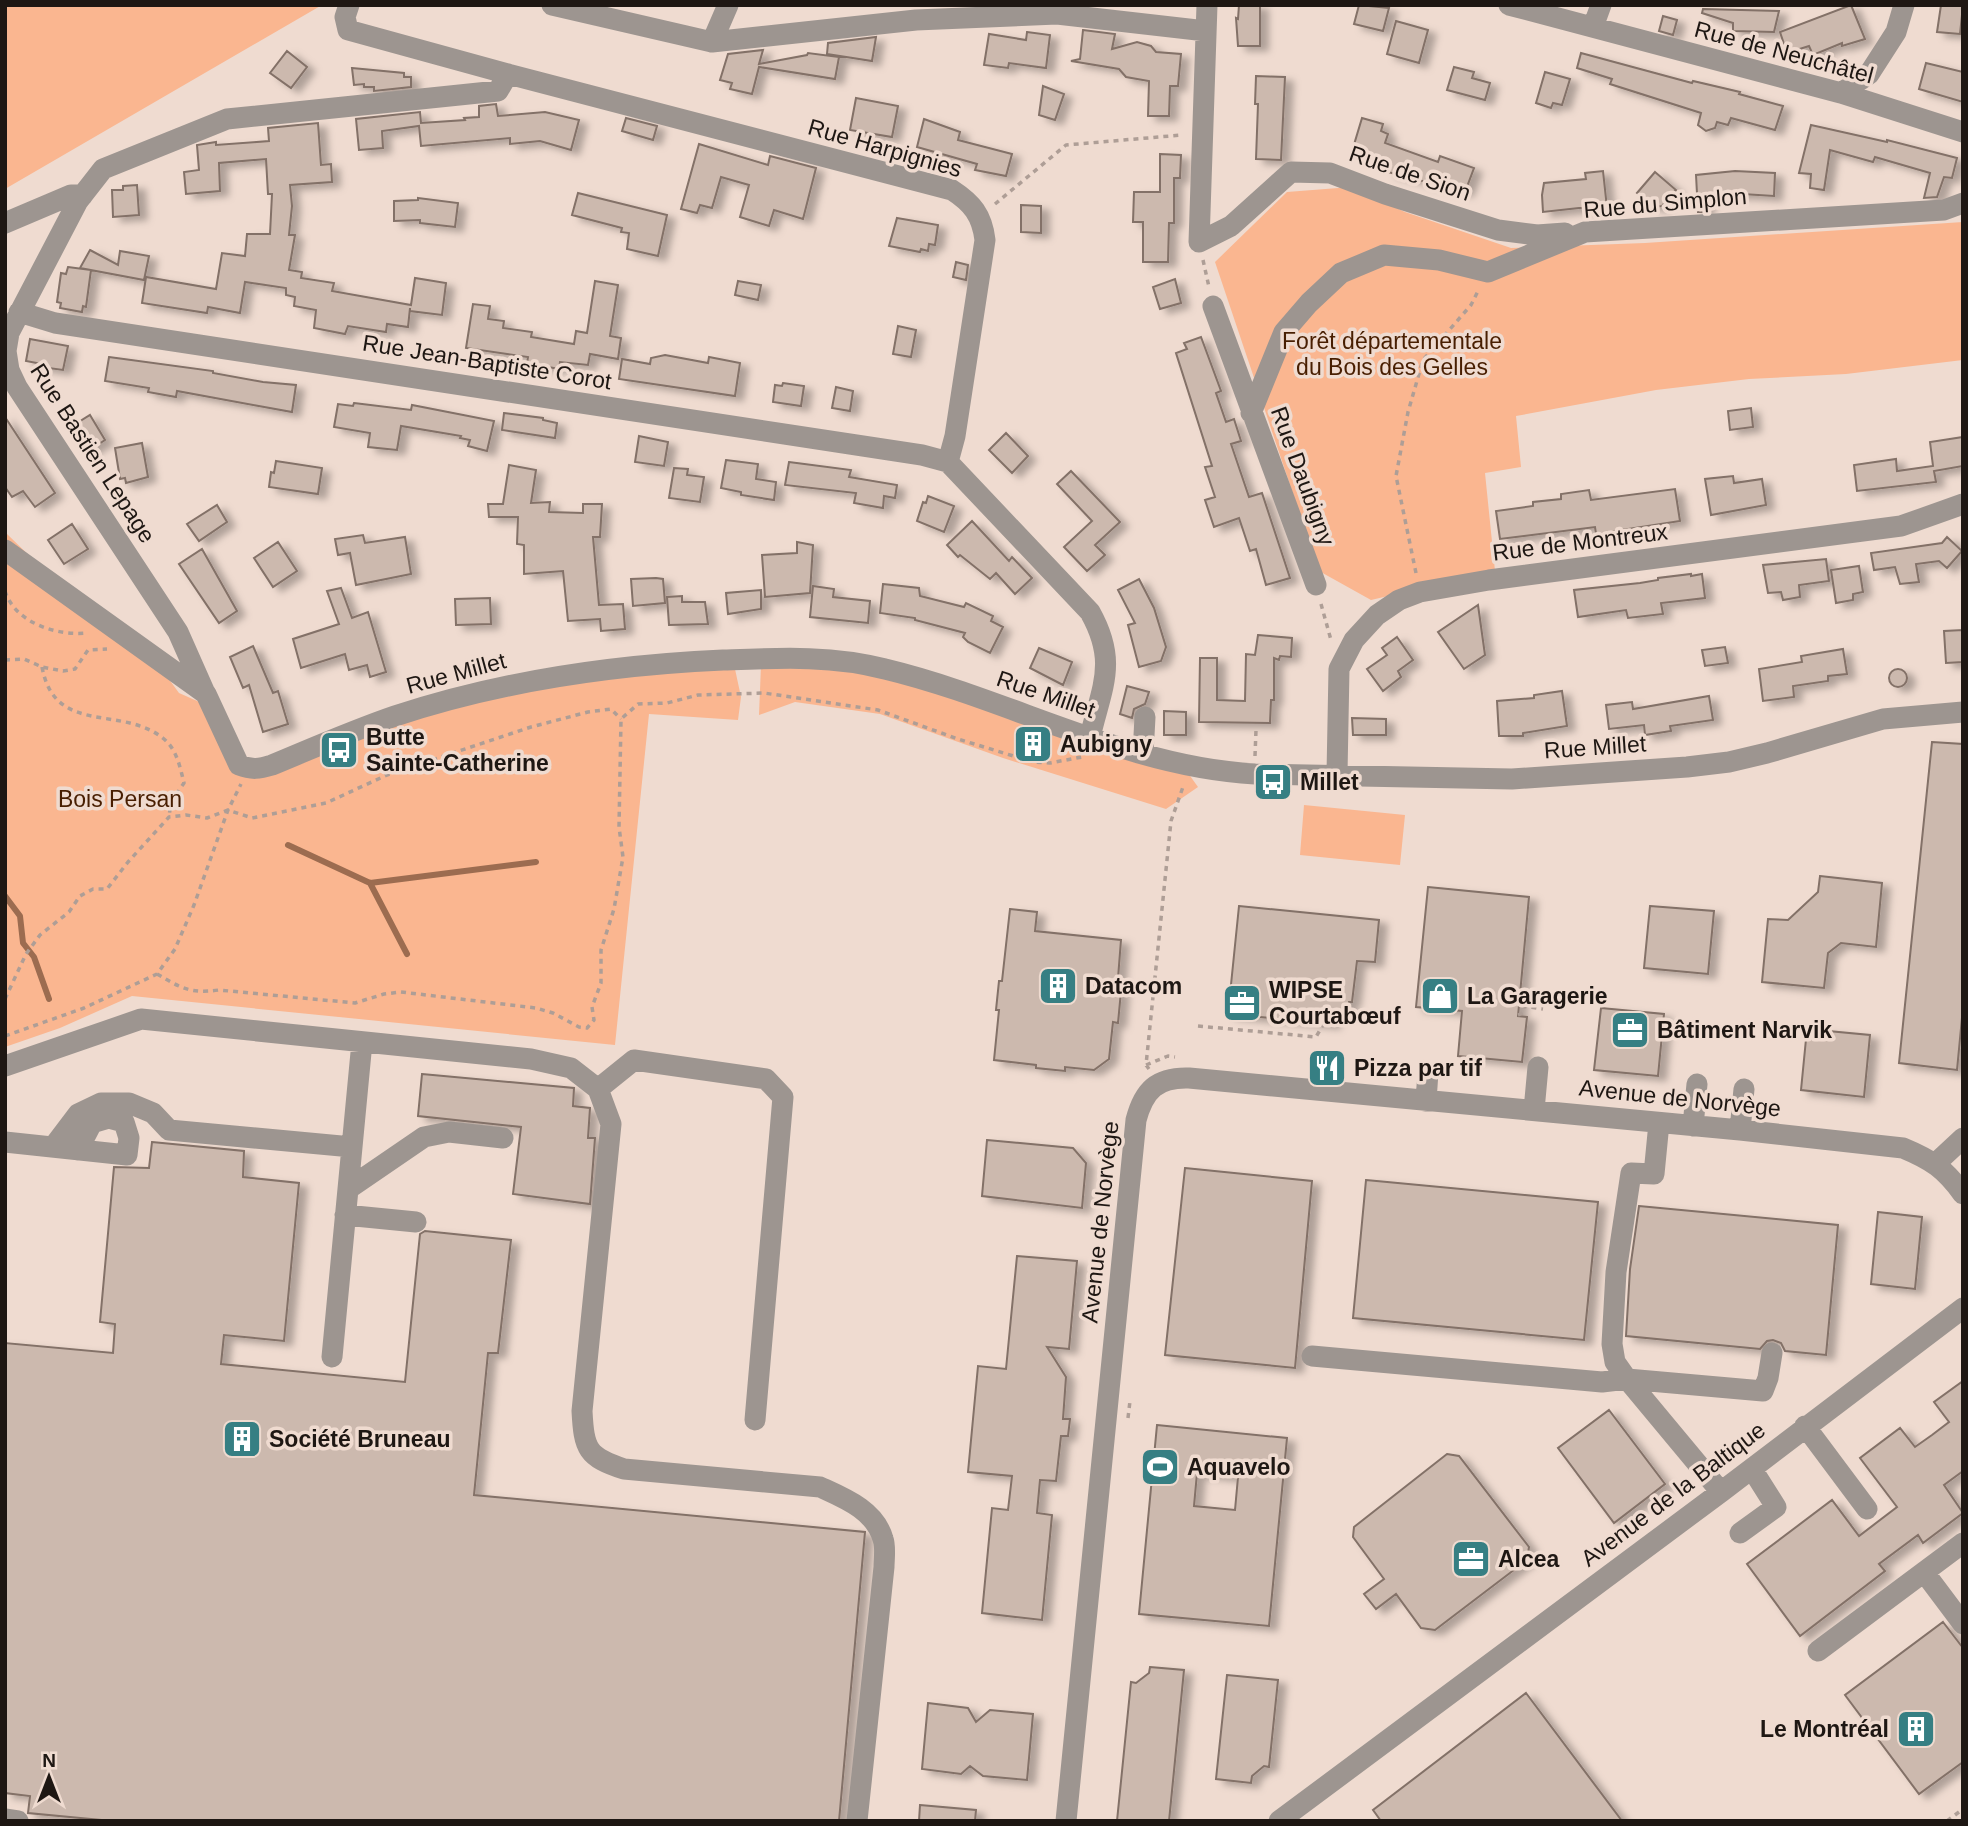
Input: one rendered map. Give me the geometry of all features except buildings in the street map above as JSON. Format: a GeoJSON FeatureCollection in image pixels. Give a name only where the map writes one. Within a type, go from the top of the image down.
{"type":"FeatureCollection","features":[{"type":"Feature","properties":{"kind":"street","name":"Rue Harpignies"},"geometry":{"type":"LineString","coordinates":[[349,5],[345,17],[348,30],[952,190],[965,198],[980,215]]}},
{"type":"Feature","properties":{"kind":"street"},"geometry":{"type":"LineString","coordinates":[[552,5],[712,42],[916,20],[1057,14],[1206,31]]}},
{"type":"Feature","properties":{"kind":"street"},"geometry":{"type":"LineString","coordinates":[[712,42],[728,5]]}},
{"type":"Feature","properties":{"kind":"street"},"geometry":{"type":"LineString","coordinates":[[1199,242],[1206,5]]}},
{"type":"Feature","properties":{"kind":"street","name":"Rue de Neuchâtel"},"geometry":{"type":"LineString","coordinates":[[1509,5],[1841,93],[1963,132]]}},
{"type":"Feature","properties":{"kind":"street"},"geometry":{"type":"LineString","coordinates":[[1592,27],[1601,5]]}},
{"type":"Feature","properties":{"kind":"street"},"geometry":{"type":"LineString","coordinates":[[1841,93],[1869,74],[1896,32],[1904,5]]}},
{"type":"Feature","properties":{"kind":"street","name":"Rue Bastien Lepage"},"geometry":{"type":"LineString","coordinates":[[249,769],[239,765],[178,632],[13,379],[6,351],[9,333],[83,195],[103,169],[227,119],[498,91],[508,74]]}},
{"type":"Feature","properties":{"kind":"street","name":"Rue de Sion"},"geometry":{"type":"LineString","coordinates":[[1199,242],[1231,226],[1291,172],[1330,173],[1385,194],[1498,230],[1537,235],[1585,232]]}},
{"type":"Feature","properties":{"kind":"street"},"geometry":{"type":"LineString","coordinates":[[5,223],[71,195],[83,195]]}},
{"type":"Feature","properties":{"kind":"street","name":"Rue du Simplon"},"geometry":{"type":"LineString","coordinates":[[1488,272],[1585,232],[1944,210],[1963,203]]}},
{"type":"Feature","properties":{"kind":"street"},"geometry":{"type":"LineString","coordinates":[[980,215],[985,240],[956,436],[948,462],[1090,612],[1100,631],[1107,666],[1090,737]]}},
{"type":"Feature","properties":{"kind":"street"},"geometry":{"type":"LineString","coordinates":[[1251,412],[1284,332],[1309,303],[1341,273],[1384,255],[1439,260],[1488,272]]}},
{"type":"Feature","properties":{"kind":"street","name":"Rue Daubigny"},"geometry":{"type":"LineString","coordinates":[[1213,306],[1316,585]]}},
{"type":"Feature","properties":{"kind":"street","name":"Rue Jean-Baptiste Corot"},"geometry":{"type":"LineString","coordinates":[[19,312],[55,323],[922,455],[948,462]]}},
{"type":"Feature","properties":{"kind":"street","name":"Rue de Montreux"},"geometry":{"type":"LineString","coordinates":[[1337,774],[1339,669],[1354,640],[1377,615],[1399,600],[1420,592],[1489,580],[1901,526],[1963,504]]}},
{"type":"Feature","properties":{"kind":"street"},"geometry":{"type":"LineString","coordinates":[[5,550],[206,694]]}},
{"type":"Feature","properties":{"kind":"street","name":"Rue Millet"},"geometry":{"type":"LineString","coordinates":[[249,769],[272,765],[404,714],[506,686],[578,673],[674,663],[784,657],[820,658],[884,668],[1143,754],[1219,772],[1243,774],[1512,779],[1708,765],[1767,753],[1883,719],[1963,712]]}},
{"type":"Feature","properties":{"kind":"street"},"geometry":{"type":"LineString","coordinates":[[1143,754],[1145,717]]}},
{"type":"Feature","properties":{"kind":"street"},"geometry":{"type":"LineString","coordinates":[[5,1066],[141,1019],[531,1059],[571,1068],[598,1089],[611,1124],[582,1411],[583,1439],[598,1461],[624,1469],[820,1487],[849,1500],[870,1516],[884,1539],[884,1567],[857,1821]]}},
{"type":"Feature","properties":{"kind":"street"},"geometry":{"type":"LineString","coordinates":[[332,1357],[362,1042]]}},
{"type":"Feature","properties":{"kind":"street"},"geometry":{"type":"LineString","coordinates":[[598,1089],[634,1060],[766,1079],[783,1097],[755,1420]]}},
{"type":"Feature","properties":{"kind":"street"},"geometry":{"type":"LineString","coordinates":[[1534,1111],[1538,1067]]}},
{"type":"Feature","properties":{"kind":"street"},"geometry":{"type":"LineString","coordinates":[[1426,1101],[1428,1072]]}},
{"type":"Feature","properties":{"kind":"street","name":"Avenue de Norvège"},"geometry":{"type":"LineString","coordinates":[[1066,1821],[1136,1120],[1143,1100],[1160,1082],[1189,1078],[1903,1148],[1935,1164],[1948,1174],[1963,1194]]}},
{"type":"Feature","properties":{"kind":"street"},"geometry":{"type":"LineString","coordinates":[[1693,1126],[1697,1084]]}},
{"type":"Feature","properties":{"kind":"street"},"geometry":{"type":"LineString","coordinates":[[1740,1130],[1744,1089]]}},
{"type":"Feature","properties":{"kind":"street"},"geometry":{"type":"LineString","coordinates":[[53,1147],[78,1114],[101,1103],[129,1104],[153,1113],[169,1130],[352,1147]]}},
{"type":"Feature","properties":{"kind":"street"},"geometry":{"type":"LineString","coordinates":[[1659,1123],[1654,1174],[1630,1173],[1616,1272],[1612,1344],[1615,1362],[1721,1492]]}},
{"type":"Feature","properties":{"kind":"street"},"geometry":{"type":"LineString","coordinates":[[348,1189],[424,1137],[449,1132],[503,1138]]}},
{"type":"Feature","properties":{"kind":"street"},"geometry":{"type":"LineString","coordinates":[[1935,1164],[1963,1138]]}},
{"type":"Feature","properties":{"kind":"street"},"geometry":{"type":"LineString","coordinates":[[5,1142],[78,1150]]}},
{"type":"Feature","properties":{"kind":"street"},"geometry":{"type":"LineString","coordinates":[[345,1215],[416,1222]]}},
{"type":"Feature","properties":{"kind":"street","name":"Avenue de la Baltique"},"geometry":{"type":"LineString","coordinates":[[1279,1821],[1306,1813],[1804,1426],[1961,1313]]}},
{"type":"Feature","properties":{"kind":"street"},"geometry":{"type":"LineString","coordinates":[[1312,1356],[1602,1382],[1627,1379],[1763,1391],[1772,1353]]}},
{"type":"Feature","properties":{"kind":"street"},"geometry":{"type":"LineString","coordinates":[[1804,1426],[1867,1509]]}},
{"type":"Feature","properties":{"kind":"street"},"geometry":{"type":"LineString","coordinates":[[1740,1533],[1776,1507],[1752,1469]]}},
{"type":"Feature","properties":{"kind":"street"},"geometry":{"type":"LineString","coordinates":[[1818,1651],[1963,1543]]}},
{"type":"Feature","properties":{"kind":"street"},"geometry":{"type":"LineString","coordinates":[[1924,1572],[1963,1624]]}},
{"type":"Feature","properties":{"kind":"street"},"geometry":{"type":"LineString","coordinates":[[5,1819],[18,1821]]}},
{"type":"Feature","properties":{"kind":"path"},"geometry":{"type":"LineString","coordinates":[[980,215],[1066,145],[1202,134]]}},
{"type":"Feature","properties":{"kind":"path"},"geometry":{"type":"LineString","coordinates":[[1199,242],[1213,306]]}},
{"type":"Feature","properties":{"kind":"path"},"geometry":{"type":"LineString","coordinates":[[1416,574],[1396,476],[1408,412],[1423,360],[1471,306],[1488,272]]}},
{"type":"Feature","properties":{"kind":"path"},"geometry":{"type":"LineString","coordinates":[[1316,585],[1339,669]]}},
{"type":"Feature","properties":{"kind":"path"},"geometry":{"type":"LineString","coordinates":[[5,591],[8,601],[17,611],[37,625],[83,633],[110,626]]}},
{"type":"Feature","properties":{"kind":"path"},"geometry":{"type":"LineString","coordinates":[[5,660],[24,659],[42,667],[63,671],[75,669],[88,650],[140,647]]}},
{"type":"Feature","properties":{"kind":"path"},"geometry":{"type":"LineString","coordinates":[[5,999],[26,954],[40,935],[69,912],[80,896],[93,889],[107,889],[169,817],[170,802],[184,783],[178,758],[164,739],[135,724],[78,714],[56,699],[45,683],[42,667]]}},
{"type":"Feature","properties":{"kind":"path"},"geometry":{"type":"LineString","coordinates":[[621,719],[638,704],[667,703],[698,695],[764,694]]}},
{"type":"Feature","properties":{"kind":"path"},"geometry":{"type":"LineString","coordinates":[[157,974],[185,991],[199,993],[219,990],[355,1003],[383,994],[401,992],[536,1008],[587,1028],[594,1020],[592,1007],[601,983],[601,950],[614,909],[623,857],[620,827],[621,719],[611,709],[588,712],[531,727],[387,775],[336,799],[311,807],[252,818],[228,810],[206,818],[186,815],[169,817]]}},
{"type":"Feature","properties":{"kind":"path"},"geometry":{"type":"LineString","coordinates":[[1160,1082],[1155,1071],[1146,1068],[1146,1065],[1171,821],[1193,766]]}},
{"type":"Feature","properties":{"kind":"path"},"geometry":{"type":"LineString","coordinates":[[5,1036],[85,1008],[157,974],[175,949],[228,810],[249,769]]}},
{"type":"Feature","properties":{"kind":"path"},"geometry":{"type":"LineString","coordinates":[[1518,1015],[1523,1013],[1524,1006],[1543,1009]]}},
{"type":"Feature","properties":{"kind":"path"},"geometry":{"type":"LineString","coordinates":[[1198,1026],[1316,1037],[1324,1023]]}},
{"type":"Feature","properties":{"kind":"path"},"geometry":{"type":"LineString","coordinates":[[1947,1821],[1963,1809]]}},
{"type":"Feature","properties":{"kind":"green space"},"geometry":{"type":"Polygon","coordinates":[[[5,5],[322,5],[5,189],[5,5]]]}},
{"type":"Feature","properties":{"kind":"green space","name":"Forêt départementale du Bois des Gelles"},"geometry":{"type":"Polygon","coordinates":[[[1351,187],[1405,212],[1511,248],[1645,243],[1963,222],[1963,360],[1846,374],[1749,379],[1656,390],[1516,416],[1521,467],[1485,473],[1495,571],[1371,600],[1319,571],[1215,262],[1287,192],[1351,187]]]}},
{"type":"Feature","properties":{"kind":"green space","name":"Bois Persan"},"geometry":{"type":"Polygon","coordinates":[[[5,532],[94,619],[163,671],[179,693],[204,704],[234,765],[465,703],[591,676],[735,669],[741,697],[738,720],[649,714],[615,1045],[132,996],[60,1028],[5,1047],[5,532]]]}},
{"type":"Feature","properties":{"kind":"green space"},"geometry":{"type":"Polygon","coordinates":[[[761,665],[862,669],[1188,773],[1198,787],[1166,809],[1003,758],[880,714],[795,702],[759,715],[761,665]]]}},
{"type":"Feature","properties":{"kind":"green space"},"geometry":{"type":"Polygon","coordinates":[[[1304,805],[1405,815],[1400,865],[1300,855],[1304,805]]]}},
{"type":"Feature","properties":{"kind":"waterway"},"geometry":{"type":"LineString","coordinates":[[288,845],[370,883],[536,862]]}},
{"type":"Feature","properties":{"kind":"waterway"},"geometry":{"type":"LineString","coordinates":[[370,883],[407,954]]}},
{"type":"Feature","properties":{"kind":"waterway"},"geometry":{"type":"LineString","coordinates":[[5,896],[20,916],[23,943],[34,957],[49,999]]}},
{"type":"Feature","properties":{"kind":"place","name":"Aubigny"},"geometry":{"type":"Point","coordinates":[1033,744]}},
{"type":"Feature","properties":{"kind":"place","name":"Butte Sainte-Catherine"},"geometry":{"type":"Point","coordinates":[339,750]}},
{"type":"Feature","properties":{"kind":"place","name":"Millet"},"geometry":{"type":"Point","coordinates":[1273,782]}},
{"type":"Feature","properties":{"kind":"place","name":"Datacom"},"geometry":{"type":"Point","coordinates":[1058,986]}},
{"type":"Feature","properties":{"kind":"place","name":"La Garagerie"},"geometry":{"type":"Point","coordinates":[1440,996]}},
{"type":"Feature","properties":{"kind":"place","name":"WIPSE Courtabœuf"},"geometry":{"type":"Point","coordinates":[1242,1003]}},
{"type":"Feature","properties":{"kind":"place","name":"Bâtiment Narvik"},"geometry":{"type":"Point","coordinates":[1630,1030]}},
{"type":"Feature","properties":{"kind":"place","name":"Pizza par tif"},"geometry":{"type":"Point","coordinates":[1327,1068]}},
{"type":"Feature","properties":{"kind":"place","name":"Société Bruneau"},"geometry":{"type":"Point","coordinates":[242,1439]}},
{"type":"Feature","properties":{"kind":"place","name":"Aquavelo"},"geometry":{"type":"Point","coordinates":[1160,1467]}},
{"type":"Feature","properties":{"kind":"place","name":"Alcea"},"geometry":{"type":"Point","coordinates":[1471,1559]}},
{"type":"Feature","properties":{"kind":"place","name":"Le Montréal"},"geometry":{"type":"Point","coordinates":[1916,1729]}}]}
